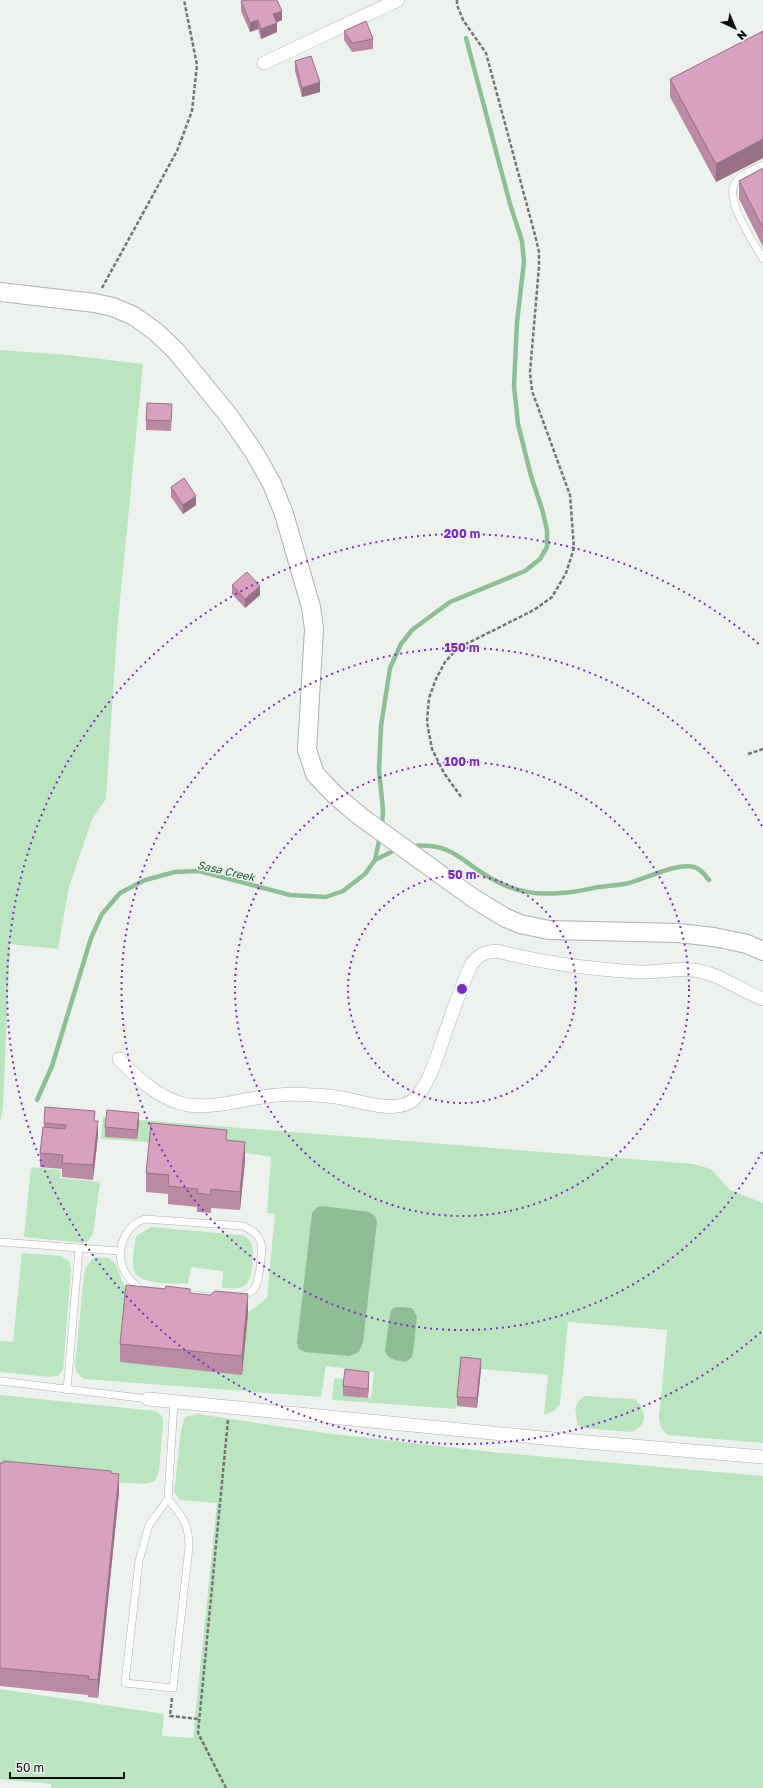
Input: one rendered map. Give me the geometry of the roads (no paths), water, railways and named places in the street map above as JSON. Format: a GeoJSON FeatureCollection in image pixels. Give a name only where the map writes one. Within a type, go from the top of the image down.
{"type":"FeatureCollection","features":[{"type":"Feature","properties":{"kind":"main road"},"geometry":{"type":"LineString","coordinates":[[0,292],[95,302],[113,307],[134,316],[156,332],[176,351],[237,428],[254,452],[272,484],[293,542],[311,607],[314,629],[307,750],[315,774],[326,787],[361,817],[473,898],[504,917],[535,928],[587,932],[678,933],[747,944],[763,951]]}},
{"type":"Feature","properties":{"kind":"street"},"geometry":{"type":"LineString","coordinates":[[264,63],[398,0]]}},
{"type":"Feature","properties":{"kind":"street"},"geometry":{"type":"LineString","coordinates":[[119,1059],[149,1087],[169,1098],[188,1105],[212,1105],[279,1095],[335,1097],[392,1108],[403,1106],[414,1099],[423,1087],[432,1068],[470,965],[476,957],[486,952],[496,951],[566,966],[596,969],[640,972],[693,970],[715,975],[763,999]]}},
{"type":"Feature","properties":{"kind":"street"},"geometry":{"type":"LineString","coordinates":[[148,1399],[563,1440],[763,1457]]}},
{"type":"Feature","properties":{"kind":"lane"},"geometry":{"type":"LineString","coordinates":[[763,165],[742,175],[734,184],[732,193],[734,205],[763,259]]}},
{"type":"Feature","properties":{"kind":"lane"},"geometry":{"type":"LineString","coordinates":[[145,1218],[243,1226],[252,1230],[261,1242],[258,1281],[254,1289],[245,1295],[234,1299],[141,1290],[131,1282],[125,1272],[119,1251],[128,1231],[135,1223],[145,1218]]}},
{"type":"Feature","properties":{"kind":"lane"},"geometry":{"type":"LineString","coordinates":[[0,1242],[119,1251]]}},
{"type":"Feature","properties":{"kind":"lane"},"geometry":{"type":"LineString","coordinates":[[67,1390],[79,1249]]}},
{"type":"Feature","properties":{"kind":"lane"},"geometry":{"type":"LineString","coordinates":[[0,1381],[148,1399]]}},
{"type":"Feature","properties":{"kind":"lane"},"geometry":{"type":"LineString","coordinates":[[168,1499],[185,1521],[189,1531],[189,1547],[173,1688],[125,1683],[139,1561],[149,1525],[168,1499],[174,1402]]}},
{"type":"Feature","properties":{"kind":"waterway"},"geometry":{"type":"LineString","coordinates":[[382,827],[383,810],[379,770],[381,726],[390,668],[401,644],[412,630],[450,602],[525,571],[540,559],[547,547],[547,530],[518,424],[514,386],[517,322],[524,262],[522,241],[510,204],[466,38]]}},
{"type":"Feature","properties":{"kind":"waterway","name":"Sasa Creek"},"geometry":{"type":"LineString","coordinates":[[37,1100],[52,1066],[91,938],[102,914],[120,893],[145,880],[175,872],[199,871],[290,895],[326,897],[343,891],[365,874],[375,860],[380,836]]}},
{"type":"Feature","properties":{"kind":"waterway"},"geometry":{"type":"LineString","coordinates":[[412,846],[438,847],[449,851],[504,885],[535,893],[552,894],[626,884],[670,869],[687,866],[699,869],[709,880]]}},
{"type":"Feature","properties":{"kind":"waterway"},"geometry":{"type":"LineString","coordinates":[[375,860],[397,849]]}}]}
